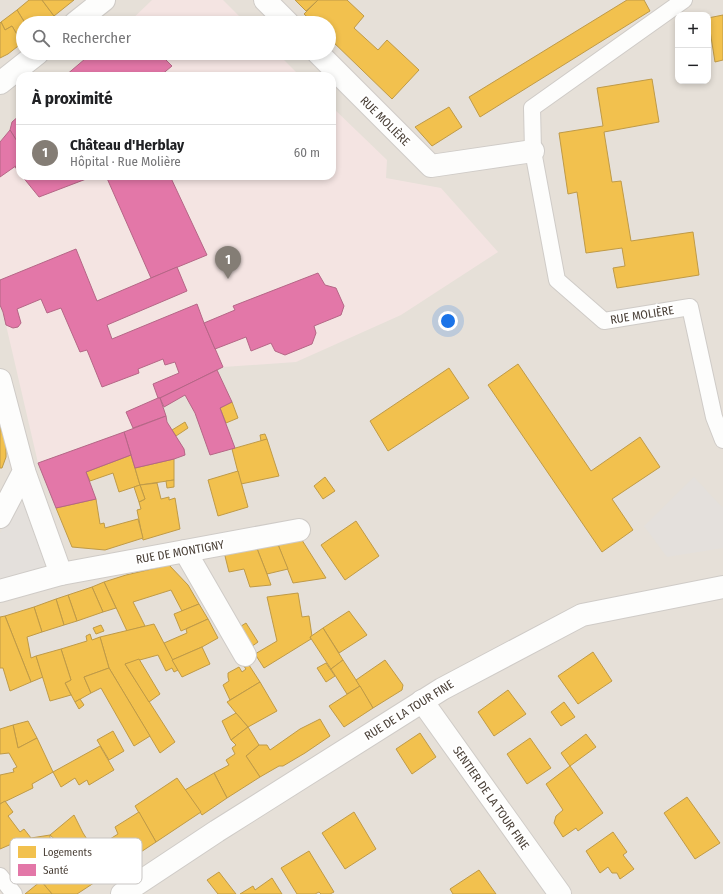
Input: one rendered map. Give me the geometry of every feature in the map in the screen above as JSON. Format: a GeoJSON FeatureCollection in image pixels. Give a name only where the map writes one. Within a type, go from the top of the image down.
{"type":"FeatureCollection","features":[{"type":"Feature","properties":{"kind":"street"},"geometry":{"type":"LineString","coordinates":[[84,16],[104,0]]}},
{"type":"Feature","properties":{"kind":"street"},"geometry":{"type":"LineString","coordinates":[[265,0],[281,16]]}},
{"type":"Feature","properties":{"kind":"street"},"geometry":{"type":"LineString","coordinates":[[0,83],[29,60]]}},
{"type":"Feature","properties":{"kind":"street","name":"RUE MOLIÈRE"},"geometry":{"type":"LineString","coordinates":[[325,60],[431,166],[533,151]]}},
{"type":"Feature","properties":{"kind":"street"},"geometry":{"type":"LineString","coordinates":[[0,380],[24,472],[61,574]]}},
{"type":"Feature","properties":{"kind":"street"},"geometry":{"type":"LineString","coordinates":[[0,517],[24,472]]}},
{"type":"Feature","properties":{"kind":"street","name":"RUE DE MONTIGNY"},"geometry":{"type":"LineString","coordinates":[[0,592],[61,574],[299,530]]}},
{"type":"Feature","properties":{"kind":"street"},"geometry":{"type":"LineString","coordinates":[[185,551],[245,654]]}},
{"type":"Feature","properties":{"kind":"street","name":"RUE DE LA TOUR FINE"},"geometry":{"type":"LineString","coordinates":[[142,881],[217,831],[422,701],[582,615],[723,587]]}},
{"type":"Feature","properties":{"kind":"street","name":"SENTIER DE LA TOUR FINE"},"geometry":{"type":"LineString","coordinates":[[422,701],[560,894]]}},
{"type":"Feature","properties":{"kind":"street","name":"RUE DE LA TOUR FINE"},"geometry":{"type":"LineString","coordinates":[[122,894],[137,884]]}},
{"type":"Feature","properties":{"kind":"lane","name":"RUE MOLIÈRE"},"geometry":{"type":"LineString","coordinates":[[684,0],[532,108],[533,151],[557,280],[604,321],[690,307],[714,417],[723,440]]}},
{"type":"Feature","properties":{"kind":"lane"},"geometry":{"type":"LineString","coordinates":[[0,876],[14,894]]}},
{"type":"Feature","properties":{"kind":"shaded area"},"geometry":{"type":"Polygon","coordinates":[[[0,0],[723,0],[723,894],[0,894],[0,0]]]}},
{"type":"Feature","properties":{"kind":"shaded area"},"geometry":{"type":"Polygon","coordinates":[[[152,0],[223,0],[239,16],[135,16],[152,0]]]}},
{"type":"Feature","properties":{"kind":"shaded area"},"geometry":{"type":"Polygon","coordinates":[[[84,60],[284,60],[296,72],[70,72],[84,60]]]}},
{"type":"Feature","properties":{"kind":"shaded area"},"geometry":{"type":"Polygon","coordinates":[[[336,111],[387,160],[386,178],[441,188],[498,252],[401,315],[296,362],[223,367],[160,398],[166,416],[38,463],[3,312],[0,305],[0,142],[10,130],[12,122],[16,118],[16,180],[336,180],[336,111]]]}},
{"type":"Feature","properties":{"kind":"shaded area"},"geometry":{"type":"Polygon","coordinates":[[[694,477],[723,507],[723,548],[667,557],[644,526],[694,477]]]}},
{"type":"Feature","properties":{"kind":"shaded area"},"geometry":{"type":"Polygon","coordinates":[[[24,491],[49,566],[0,580],[0,533],[24,491]]]}},
{"type":"Feature","properties":{"kind":"building: Logements"},"geometry":{"type":"Polygon","coordinates":[[[29,0],[42,0],[54,16],[21,16],[17,10],[29,0]]]}},
{"type":"Feature","properties":{"kind":"building: Logements"},"geometry":{"type":"Polygon","coordinates":[[[42,0],[74,0],[54,16],[42,0]]]}},
{"type":"Feature","properties":{"kind":"building: Logements"},"geometry":{"type":"Polygon","coordinates":[[[295,0],[318,0],[306,11],[295,0]]]}},
{"type":"Feature","properties":{"kind":"building: Logements"},"geometry":{"type":"Polygon","coordinates":[[[318,0],[347,0],[364,16],[354,28],[378,50],[387,40],[419,70],[392,99],[336,45],[336,16],[306,16],[304,14],[318,0]]]}},
{"type":"Feature","properties":{"kind":"building: Logements"},"geometry":{"type":"Polygon","coordinates":[[[627,0],[644,0],[650,11],[480,117],[469,97],[627,0]]]}},
{"type":"Feature","properties":{"kind":"building: Logements"},"geometry":{"type":"Polygon","coordinates":[[[17,10],[21,16],[16,16],[16,33],[12,26],[5,30],[1,22],[17,10]]]}},
{"type":"Feature","properties":{"kind":"building: Logements"},"geometry":{"type":"Polygon","coordinates":[[[723,15],[723,60],[715,62],[711,37],[711,17],[723,15]]]}},
{"type":"Feature","properties":{"kind":"building: Logements"},"geometry":{"type":"Polygon","coordinates":[[[1,22],[5,30],[12,26],[16,33],[16,48],[0,58],[1,22]]]}},
{"type":"Feature","properties":{"kind":"building: Logements"},"geometry":{"type":"Polygon","coordinates":[[[652,79],[659,122],[604,132],[612,182],[621,181],[631,241],[693,232],[699,275],[617,288],[613,268],[625,266],[622,248],[586,253],[577,192],[568,194],[559,133],[603,126],[597,88],[652,79]]]}},
{"type":"Feature","properties":{"kind":"building: Logements"},"geometry":{"type":"Polygon","coordinates":[[[449,107],[462,127],[432,146],[415,127],[449,107]]]}},
{"type":"Feature","properties":{"kind":"building: Logements"},"geometry":{"type":"Polygon","coordinates":[[[518,364],[591,471],[640,437],[660,467],[612,499],[633,530],[602,552],[488,385],[518,364]]]}},
{"type":"Feature","properties":{"kind":"building: Logements"},"geometry":{"type":"Polygon","coordinates":[[[449,368],[469,398],[388,451],[370,421],[449,368]]]}},
{"type":"Feature","properties":{"kind":"building: Logements"},"geometry":{"type":"Polygon","coordinates":[[[232,402],[238,418],[226,423],[220,408],[232,402]]]}},
{"type":"Feature","properties":{"kind":"building: Logements"},"geometry":{"type":"Polygon","coordinates":[[[185,422],[188,428],[176,436],[172,430],[185,422]]]}},
{"type":"Feature","properties":{"kind":"building: Logements"},"geometry":{"type":"Polygon","coordinates":[[[0,426],[6,442],[6,457],[2,468],[0,468],[0,426]]]}},
{"type":"Feature","properties":{"kind":"building: Logements"},"geometry":{"type":"Polygon","coordinates":[[[265,434],[267,439],[261,441],[260,435],[265,434]]]}},
{"type":"Feature","properties":{"kind":"building: Logements"},"geometry":{"type":"Polygon","coordinates":[[[267,439],[279,476],[241,484],[232,449],[267,439]]]}},
{"type":"Feature","properties":{"kind":"building: Logements"},"geometry":{"type":"Polygon","coordinates":[[[131,455],[140,485],[119,492],[113,473],[90,481],[86,472],[131,455]]]}},
{"type":"Feature","properties":{"kind":"building: Logements"},"geometry":{"type":"Polygon","coordinates":[[[174,459],[174,480],[140,485],[135,468],[174,459]]]}},
{"type":"Feature","properties":{"kind":"building: Logements"},"geometry":{"type":"Polygon","coordinates":[[[238,471],[248,507],[218,516],[208,480],[238,471]]]}},
{"type":"Feature","properties":{"kind":"building: Logements"},"geometry":{"type":"Polygon","coordinates":[[[325,477],[335,491],[323,499],[314,486],[325,477]]]}},
{"type":"Feature","properties":{"kind":"building: Logements"},"geometry":{"type":"Polygon","coordinates":[[[174,480],[174,487],[167,488],[166,481],[174,480]]]}},
{"type":"Feature","properties":{"kind":"building: Logements"},"geometry":{"type":"Polygon","coordinates":[[[157,483],[161,499],[169,497],[169,500],[175,498],[180,529],[143,540],[137,510],[141,509],[139,502],[145,499],[140,485],[157,483]]]}},
{"type":"Feature","properties":{"kind":"building: Logements"},"geometry":{"type":"Polygon","coordinates":[[[140,485],[145,499],[139,502],[134,487],[140,485]]]}},
{"type":"Feature","properties":{"kind":"building: Logements"},"geometry":{"type":"Polygon","coordinates":[[[96,499],[100,524],[104,523],[105,528],[138,519],[143,538],[105,550],[72,547],[56,508],[96,499]]]}},
{"type":"Feature","properties":{"kind":"building: Logements"},"geometry":{"type":"Polygon","coordinates":[[[356,521],[379,556],[345,580],[321,545],[356,521]]]}},
{"type":"Feature","properties":{"kind":"building: Logements"},"geometry":{"type":"Polygon","coordinates":[[[300,537],[326,578],[293,583],[277,542],[300,537]]]}},
{"type":"Feature","properties":{"kind":"building: Logements"},"geometry":{"type":"Polygon","coordinates":[[[277,542],[288,569],[267,574],[256,546],[277,542]]]}},
{"type":"Feature","properties":{"kind":"building: Logements"},"geometry":{"type":"Polygon","coordinates":[[[256,546],[271,585],[250,587],[244,569],[229,572],[224,552],[256,546]]]}},
{"type":"Feature","properties":{"kind":"building: Logements"},"geometry":{"type":"Polygon","coordinates":[[[169,565],[188,585],[199,604],[182,611],[171,590],[133,602],[145,626],[127,631],[104,582],[126,575],[169,565]]]}},
{"type":"Feature","properties":{"kind":"building: Logements"},"geometry":{"type":"Polygon","coordinates":[[[104,582],[116,608],[103,612],[92,587],[104,582]]]}},
{"type":"Feature","properties":{"kind":"building: Logements"},"geometry":{"type":"Polygon","coordinates":[[[92,587],[103,612],[77,621],[68,595],[92,587]]]}},
{"type":"Feature","properties":{"kind":"building: Logements"},"geometry":{"type":"Polygon","coordinates":[[[298,593],[302,617],[309,616],[312,636],[310,637],[311,639],[264,668],[255,654],[277,641],[267,597],[298,593]]]}},
{"type":"Feature","properties":{"kind":"building: Logements"},"geometry":{"type":"Polygon","coordinates":[[[68,595],[77,621],[64,625],[56,599],[68,595]]]}},
{"type":"Feature","properties":{"kind":"building: Logements"},"geometry":{"type":"Polygon","coordinates":[[[56,599],[64,625],[42,632],[34,607],[56,599]]]}},
{"type":"Feature","properties":{"kind":"building: Logements"},"geometry":{"type":"Polygon","coordinates":[[[199,604],[208,619],[181,631],[174,614],[199,604]]]}},
{"type":"Feature","properties":{"kind":"building: Logements"},"geometry":{"type":"Polygon","coordinates":[[[34,607],[42,632],[27,637],[31,658],[36,656],[43,677],[31,682],[5,616],[34,607]]]}},
{"type":"Feature","properties":{"kind":"building: Logements"},"geometry":{"type":"Polygon","coordinates":[[[349,611],[367,635],[339,653],[323,628],[349,611]]]}},
{"type":"Feature","properties":{"kind":"building: Logements"},"geometry":{"type":"Polygon","coordinates":[[[5,616],[31,682],[10,691],[3,668],[0,668],[0,617],[5,616]]]}},
{"type":"Feature","properties":{"kind":"building: Logements"},"geometry":{"type":"Polygon","coordinates":[[[208,619],[218,638],[202,647],[172,660],[164,643],[187,633],[186,629],[208,619]]]}},
{"type":"Feature","properties":{"kind":"building: Logements"},"geometry":{"type":"Polygon","coordinates":[[[246,623],[258,642],[251,647],[238,628],[246,623]]]}},
{"type":"Feature","properties":{"kind":"building: Logements"},"geometry":{"type":"Polygon","coordinates":[[[154,624],[178,670],[174,672],[172,668],[166,671],[158,655],[125,664],[175,742],[160,753],[109,668],[100,637],[154,624]]]}},
{"type":"Feature","properties":{"kind":"building: Logements"},"geometry":{"type":"Polygon","coordinates":[[[101,625],[104,631],[96,634],[93,628],[101,625]]]}},
{"type":"Feature","properties":{"kind":"building: Logements"},"geometry":{"type":"Polygon","coordinates":[[[323,628],[343,660],[331,669],[310,637],[323,628]]]}},
{"type":"Feature","properties":{"kind":"building: Logements"},"geometry":{"type":"Polygon","coordinates":[[[90,634],[92,640],[100,637],[109,668],[84,677],[91,693],[75,702],[65,683],[71,680],[61,649],[87,641],[86,636],[90,634]]]}},
{"type":"Feature","properties":{"kind":"building: Logements"},"geometry":{"type":"Polygon","coordinates":[[[202,647],[210,664],[182,677],[172,660],[202,647]]]}},
{"type":"Feature","properties":{"kind":"building: Logements"},"geometry":{"type":"Polygon","coordinates":[[[61,649],[71,680],[65,683],[71,695],[50,701],[36,656],[61,649]]]}},
{"type":"Feature","properties":{"kind":"building: Logements"},"geometry":{"type":"Polygon","coordinates":[[[593,652],[612,681],[578,704],[558,676],[593,652]]]}},
{"type":"Feature","properties":{"kind":"building: Logements"},"geometry":{"type":"Polygon","coordinates":[[[139,659],[160,694],[149,702],[125,664],[139,659]]]}},
{"type":"Feature","properties":{"kind":"building: Logements"},"geometry":{"type":"Polygon","coordinates":[[[343,660],[360,686],[347,694],[331,669],[343,660]]]}},
{"type":"Feature","properties":{"kind":"building: Logements"},"geometry":{"type":"Polygon","coordinates":[[[385,660],[403,685],[402,690],[373,708],[356,680],[385,660]]]}},
{"type":"Feature","properties":{"kind":"building: Logements"},"geometry":{"type":"Polygon","coordinates":[[[247,662],[260,682],[230,700],[223,685],[229,681],[228,673],[239,667],[242,672],[246,669],[243,665],[247,662]]]}},
{"type":"Feature","properties":{"kind":"building: Logements"},"geometry":{"type":"Polygon","coordinates":[[[326,663],[335,676],[326,682],[317,668],[326,663]]]}},
{"type":"Feature","properties":{"kind":"building: Logements"},"geometry":{"type":"Polygon","coordinates":[[[109,668],[150,736],[134,746],[101,688],[91,693],[84,677],[109,668]]]}},
{"type":"Feature","properties":{"kind":"building: Logements"},"geometry":{"type":"Polygon","coordinates":[[[260,682],[277,711],[248,727],[227,702],[260,682]]]}},
{"type":"Feature","properties":{"kind":"building: Logements"},"geometry":{"type":"Polygon","coordinates":[[[360,686],[373,708],[344,727],[329,706],[360,686]]]}},
{"type":"Feature","properties":{"kind":"building: Logements"},"geometry":{"type":"Polygon","coordinates":[[[508,690],[526,714],[494,736],[478,712],[508,690]]]}},
{"type":"Feature","properties":{"kind":"building: Logements"},"geometry":{"type":"Polygon","coordinates":[[[80,699],[84,705],[79,709],[75,702],[80,699]]]}},
{"type":"Feature","properties":{"kind":"building: Logements"},"geometry":{"type":"Polygon","coordinates":[[[564,702],[575,717],[561,726],[551,712],[564,702]]]}},
{"type":"Feature","properties":{"kind":"building: Logements"},"geometry":{"type":"Polygon","coordinates":[[[236,713],[248,727],[231,740],[222,721],[236,713]]]}},
{"type":"Feature","properties":{"kind":"building: Logements"},"geometry":{"type":"Polygon","coordinates":[[[320,719],[330,736],[283,766],[279,766],[260,777],[246,756],[259,745],[267,745],[270,750],[300,729],[320,719]]]}},
{"type":"Feature","properties":{"kind":"building: Logements"},"geometry":{"type":"Polygon","coordinates":[[[28,721],[37,738],[18,748],[13,725],[28,721]]]}},
{"type":"Feature","properties":{"kind":"building: Logements"},"geometry":{"type":"Polygon","coordinates":[[[13,725],[18,748],[37,738],[53,772],[32,784],[33,788],[0,804],[0,775],[14,772],[13,769],[17,767],[9,753],[0,754],[0,729],[13,725]]]}},
{"type":"Feature","properties":{"kind":"building: Logements"},"geometry":{"type":"Polygon","coordinates":[[[248,727],[259,745],[246,756],[260,777],[227,798],[214,773],[229,765],[226,760],[235,754],[232,748],[236,745],[231,740],[248,727]]]}},
{"type":"Feature","properties":{"kind":"building: Logements"},"geometry":{"type":"Polygon","coordinates":[[[113,731],[124,751],[109,760],[97,740],[113,731]]]}},
{"type":"Feature","properties":{"kind":"building: Logements"},"geometry":{"type":"Polygon","coordinates":[[[420,733],[436,757],[412,774],[396,749],[420,733]]]}},
{"type":"Feature","properties":{"kind":"building: Logements"},"geometry":{"type":"Polygon","coordinates":[[[586,734],[596,747],[570,766],[561,753],[586,734]]]}},
{"type":"Feature","properties":{"kind":"building: Logements"},"geometry":{"type":"Polygon","coordinates":[[[530,738],[551,768],[527,784],[507,754],[530,738]]]}},
{"type":"Feature","properties":{"kind":"building: Logements"},"geometry":{"type":"Polygon","coordinates":[[[100,746],[114,770],[89,785],[87,780],[79,785],[75,778],[61,787],[53,772],[100,746]]]}},
{"type":"Feature","properties":{"kind":"building: Logements"},"geometry":{"type":"Polygon","coordinates":[[[570,766],[603,813],[578,831],[576,828],[563,837],[554,823],[556,816],[563,810],[546,784],[570,766]]]}},
{"type":"Feature","properties":{"kind":"building: Logements"},"geometry":{"type":"Polygon","coordinates":[[[214,773],[227,798],[202,815],[185,790],[214,773]]]}},
{"type":"Feature","properties":{"kind":"building: Logements"},"geometry":{"type":"Polygon","coordinates":[[[177,778],[201,812],[156,842],[135,806],[177,778]]]}},
{"type":"Feature","properties":{"kind":"building: Logements"},"geometry":{"type":"Polygon","coordinates":[[[687,797],[720,843],[695,859],[664,813],[687,797]]]}},
{"type":"Feature","properties":{"kind":"building: Logements"},"geometry":{"type":"Polygon","coordinates":[[[5,801],[13,812],[8,816],[20,832],[24,829],[31,838],[10,838],[10,845],[0,849],[0,804],[5,801]]]}},
{"type":"Feature","properties":{"kind":"building: Logements"},"geometry":{"type":"Polygon","coordinates":[[[139,812],[156,842],[142,851],[142,838],[112,838],[118,834],[115,827],[139,812]]]}},
{"type":"Feature","properties":{"kind":"building: Logements"},"geometry":{"type":"Polygon","coordinates":[[[354,812],[376,849],[345,869],[322,833],[354,812]]]}},
{"type":"Feature","properties":{"kind":"building: Logements"},"geometry":{"type":"Polygon","coordinates":[[[74,815],[86,838],[53,838],[50,835],[74,815]]]}},
{"type":"Feature","properties":{"kind":"building: Logements"},"geometry":{"type":"Polygon","coordinates":[[[613,832],[627,852],[623,855],[634,869],[620,879],[617,873],[612,873],[608,867],[600,873],[586,851],[613,832]]]}},
{"type":"Feature","properties":{"kind":"building: Logements"},"geometry":{"type":"Polygon","coordinates":[[[50,835],[50,838],[31,838],[50,835]]]}},
{"type":"Feature","properties":{"kind":"building: Logements"},"geometry":{"type":"Polygon","coordinates":[[[309,851],[334,892],[330,894],[321,894],[319,892],[315,894],[297,894],[281,868],[309,851]]]}},
{"type":"Feature","properties":{"kind":"building: Logements"},"geometry":{"type":"Polygon","coordinates":[[[479,870],[496,894],[453,894],[450,889],[479,870]]]}},
{"type":"Feature","properties":{"kind":"building: Logements"},"geometry":{"type":"Polygon","coordinates":[[[219,872],[236,894],[218,894],[207,880],[219,872]]]}},
{"type":"Feature","properties":{"kind":"building: Logements"},"geometry":{"type":"Polygon","coordinates":[[[272,878],[282,894],[240,894],[253,886],[255,890],[272,878]]]}},
{"type":"Feature","properties":{"kind":"building: Logements"},"geometry":{"type":"Polygon","coordinates":[[[37,884],[44,884],[52,894],[25,894],[37,884]]]}},
{"type":"Feature","properties":{"kind":"building: Logements"},"geometry":{"type":"Polygon","coordinates":[[[44,884],[92,884],[77,894],[52,894],[44,884]]]}},
{"type":"Feature","properties":{"kind":"building: Santé"},"geometry":{"type":"Polygon","coordinates":[[[84,60],[166,60],[172,66],[165,72],[70,72],[84,60]]]}},
{"type":"Feature","properties":{"kind":"building: Santé"},"geometry":{"type":"Polygon","coordinates":[[[16,118],[16,140],[10,130],[12,122],[16,118]]]}},
{"type":"Feature","properties":{"kind":"building: Santé"},"geometry":{"type":"Polygon","coordinates":[[[10,130],[16,140],[16,166],[0,177],[0,142],[10,130]]]}},
{"type":"Feature","properties":{"kind":"building: Santé"},"geometry":{"type":"Polygon","coordinates":[[[25,180],[84,180],[39,197],[25,180]]]}},
{"type":"Feature","properties":{"kind":"building: Santé"},"geometry":{"type":"Polygon","coordinates":[[[108,180],[172,180],[207,255],[151,278],[108,180]]]}},
{"type":"Feature","properties":{"kind":"building: Santé"},"geometry":{"type":"Polygon","coordinates":[[[76,249],[97,301],[177,267],[187,291],[107,325],[112,339],[197,304],[223,367],[158,398],[153,384],[179,373],[175,362],[165,365],[163,359],[138,369],[139,373],[102,387],[87,350],[80,352],[61,308],[47,313],[41,299],[17,309],[21,323],[18,327],[13,328],[6,325],[0,305],[0,280],[76,249]]]}},
{"type":"Feature","properties":{"kind":"building: Santé"},"geometry":{"type":"Polygon","coordinates":[[[318,273],[325,285],[336,288],[344,306],[341,315],[314,326],[316,333],[312,344],[285,355],[275,351],[271,343],[251,351],[246,337],[215,349],[204,323],[235,310],[233,306],[318,273]]]}},
{"type":"Feature","properties":{"kind":"building: Santé"},"geometry":{"type":"Polygon","coordinates":[[[217,370],[232,402],[220,408],[235,448],[210,455],[195,413],[185,395],[164,407],[160,398],[217,370]]]}},
{"type":"Feature","properties":{"kind":"building: Santé"},"geometry":{"type":"Polygon","coordinates":[[[160,398],[166,416],[133,428],[126,412],[160,398]]]}},
{"type":"Feature","properties":{"kind":"building: Santé"},"geometry":{"type":"Polygon","coordinates":[[[166,416],[167,422],[184,449],[185,455],[135,468],[124,432],[166,416]]]}},
{"type":"Feature","properties":{"kind":"building: Santé"},"geometry":{"type":"Polygon","coordinates":[[[124,432],[131,455],[86,472],[96,499],[56,508],[38,463],[124,432]]]}},
{"type":"Feature","properties":{"kind":"place","name":"Château d'Herblay"},"geometry":{"type":"Point","coordinates":[228,279]}}]}
